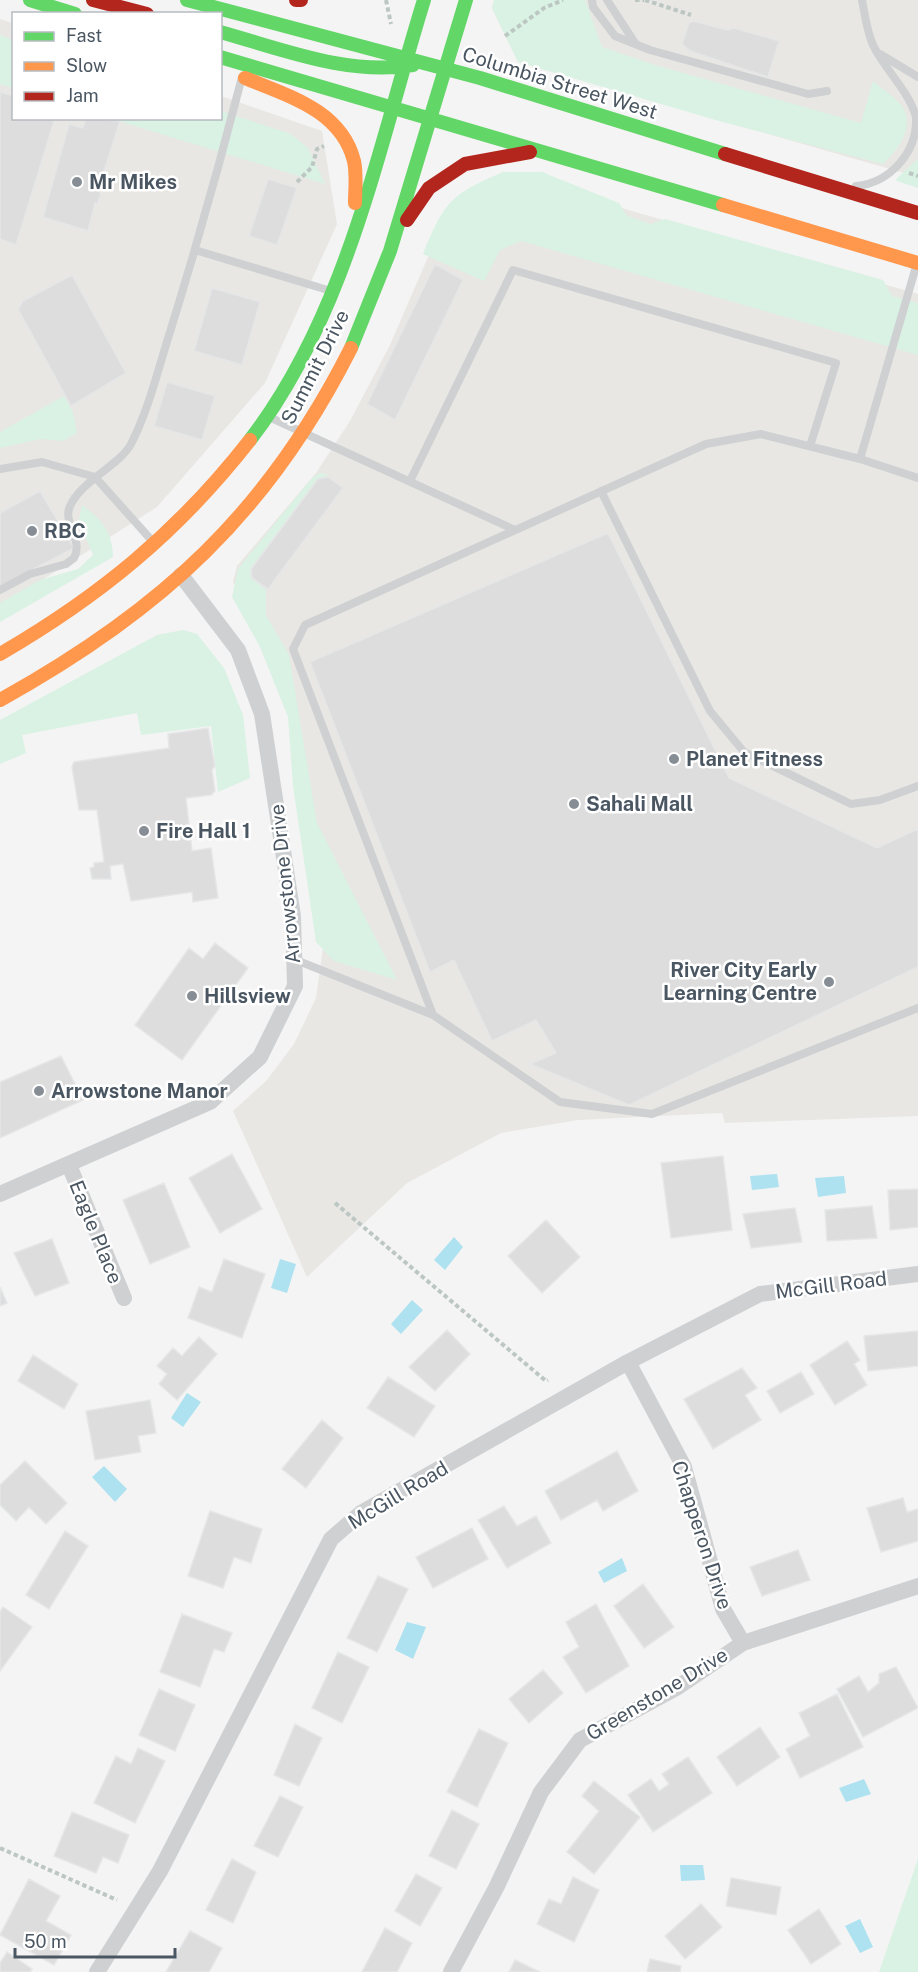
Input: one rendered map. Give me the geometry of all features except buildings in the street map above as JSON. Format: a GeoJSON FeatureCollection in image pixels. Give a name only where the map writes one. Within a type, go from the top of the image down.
{"type":"FeatureCollection","features":[{"type":"Feature","properties":{"kind":"main road"},"geometry":{"type":"LineString","coordinates":[[30,0],[69,12]]}},
{"type":"Feature","properties":{"kind":"main road"},"geometry":{"type":"LineString","coordinates":[[93,0],[139,12]]}},
{"type":"Feature","properties":{"kind":"main road","name":"Columbia Street West"},"geometry":{"type":"LineString","coordinates":[[187,0],[405,63],[423,62],[445,68],[918,213]]}},
{"type":"Feature","properties":{"kind":"main road"},"geometry":{"type":"LineString","coordinates":[[296,0],[302,0]]}},
{"type":"Feature","properties":{"kind":"main road","name":"Summit Drive"},"geometry":{"type":"LineString","coordinates":[[0,654],[162,553],[267,416],[312,335],[355,228],[424,0]]}},
{"type":"Feature","properties":{"kind":"main road","name":"Summit Drive"},"geometry":{"type":"LineString","coordinates":[[0,699],[70,661],[150,603],[182,575],[248,507],[305,433],[349,352],[393,239],[466,0]]}},
{"type":"Feature","properties":{"kind":"main road"},"geometry":{"type":"LineString","coordinates":[[222,33],[359,67],[405,63]]}},
{"type":"Feature","properties":{"kind":"main road"},"geometry":{"type":"LineString","coordinates":[[423,62],[453,41]]}},
{"type":"Feature","properties":{"kind":"main road"},"geometry":{"type":"LineString","coordinates":[[222,58],[918,262]]}},
{"type":"Feature","properties":{"kind":"main road"},"geometry":{"type":"LineString","coordinates":[[222,68],[310,106],[332,120],[345,136],[354,162],[355,228]]}},
{"type":"Feature","properties":{"kind":"main road"},"geometry":{"type":"LineString","coordinates":[[393,239],[429,188],[465,164],[500,156],[539,151]]}},
{"type":"Feature","properties":{"kind":"main road"},"geometry":{"type":"LineString","coordinates":[[162,553],[182,575]]}},
{"type":"Feature","properties":{"kind":"street","name":"Arrowstone Drive"},"geometry":{"type":"LineString","coordinates":[[0,1194],[210,1102],[260,1057],[295,986],[293,916],[262,714],[238,651],[182,575]]}},
{"type":"Feature","properties":{"kind":"street","name":"Eagle Place"},"geometry":{"type":"LineString","coordinates":[[69,1165],[124,1298]]}},
{"type":"Feature","properties":{"kind":"street","name":"McGill Road"},"geometry":{"type":"LineString","coordinates":[[97,1972],[160,1871],[331,1539],[361,1513],[628,1362],[759,1294],[918,1274]]}},
{"type":"Feature","properties":{"kind":"street","name":"Chapperon Drive"},"geometry":{"type":"LineString","coordinates":[[628,1362],[684,1467],[723,1609],[743,1643]]}},
{"type":"Feature","properties":{"kind":"street","name":"Greenstone Drive"},"geometry":{"type":"LineString","coordinates":[[451,1972],[497,1886],[541,1792],[580,1740],[678,1687],[743,1643],[918,1586]]}},
{"type":"Feature","properties":{"kind":"lane"},"geometry":{"type":"LineString","coordinates":[[592,0],[593,7],[615,36],[650,50],[808,94],[827,91]]}},
{"type":"Feature","properties":{"kind":"lane"},"geometry":{"type":"LineString","coordinates":[[607,0],[635,43]]}},
{"type":"Feature","properties":{"kind":"lane"},"geometry":{"type":"LineString","coordinates":[[831,188],[861,186],[890,174],[905,163],[914,144],[917,119],[910,103],[876,51],[862,0]]}},
{"type":"Feature","properties":{"kind":"lane"},"geometry":{"type":"LineString","coordinates":[[876,51],[918,77]]}},
{"type":"Feature","properties":{"kind":"lane"},"geometry":{"type":"LineString","coordinates":[[0,590],[30,574],[66,564],[74,558],[78,544],[69,518],[70,507],[95,477],[130,447],[148,401],[195,250],[242,76]]}},
{"type":"Feature","properties":{"kind":"lane"},"geometry":{"type":"LineString","coordinates":[[195,250],[331,291]]}},
{"type":"Feature","properties":{"kind":"lane"},"geometry":{"type":"LineString","coordinates":[[860,459],[918,262]]}},
{"type":"Feature","properties":{"kind":"lane"},"geometry":{"type":"LineString","coordinates":[[410,482],[513,270],[836,363],[810,446]]}},
{"type":"Feature","properties":{"kind":"lane"},"geometry":{"type":"LineString","coordinates":[[267,416],[515,530]]}},
{"type":"Feature","properties":{"kind":"lane"},"geometry":{"type":"LineString","coordinates":[[433,1015],[293,649],[305,625],[706,444],[761,434],[860,459],[918,478]]}},
{"type":"Feature","properties":{"kind":"lane"},"geometry":{"type":"LineString","coordinates":[[0,470],[42,462],[95,477],[162,553]]}},
{"type":"Feature","properties":{"kind":"lane"},"geometry":{"type":"LineString","coordinates":[[601,491],[710,711],[744,752],[851,804],[880,800],[918,786]]}},
{"type":"Feature","properties":{"kind":"lane"},"geometry":{"type":"LineString","coordinates":[[296,960],[433,1015],[560,1102],[652,1114],[918,1008]]}},
{"type":"Feature","properties":{"kind":"path"},"geometry":{"type":"LineString","coordinates":[[386,0],[391,24]]}},
{"type":"Feature","properties":{"kind":"path"},"geometry":{"type":"LineString","coordinates":[[505,36],[544,8],[563,0]]}},
{"type":"Feature","properties":{"kind":"path"},"geometry":{"type":"LineString","coordinates":[[635,0],[645,0],[691,15]]}},
{"type":"Feature","properties":{"kind":"path"},"geometry":{"type":"LineString","coordinates":[[297,182],[312,167],[317,149],[332,142]]}},
{"type":"Feature","properties":{"kind":"path"},"geometry":{"type":"LineString","coordinates":[[335,1203],[546,1381],[548,1380]]}},
{"type":"Feature","properties":{"kind":"path"},"geometry":{"type":"LineString","coordinates":[[0,1848],[117,1900]]}},
{"type":"Feature","properties":{"kind":"shaded area"},"geometry":{"type":"Polygon","coordinates":[[[494,0],[918,0],[918,177],[518,62],[492,8],[494,0]]]}},
{"type":"Feature","properties":{"kind":"shaded area"},"geometry":{"type":"Polygon","coordinates":[[[0,19],[12,23],[12,120],[222,120],[222,96],[322,131],[337,224],[265,383],[157,507],[0,607],[0,19]]]}},
{"type":"Feature","properties":{"kind":"shaded area"},"geometry":{"type":"Polygon","coordinates":[[[601,202],[918,294],[918,1116],[725,1123],[722,1113],[578,1120],[501,1133],[407,1183],[307,1277],[233,1111],[266,1081],[294,1044],[316,998],[325,933],[297,738],[254,613],[233,582],[237,566],[316,473],[350,421],[390,345],[447,213],[601,202]]]}},
{"type":"Feature","properties":{"kind":"green space"},"geometry":{"type":"Polygon","coordinates":[[[494,0],[585,0],[602,47],[655,65],[861,123],[873,81],[902,106],[906,114],[906,130],[899,145],[883,164],[719,121],[518,62],[492,8],[494,0]]]}},
{"type":"Feature","properties":{"kind":"green space"},"geometry":{"type":"Polygon","coordinates":[[[0,35],[12,40],[12,88],[0,84],[0,35]]]}},
{"type":"Feature","properties":{"kind":"green space"},"geometry":{"type":"Polygon","coordinates":[[[222,111],[291,134],[308,148],[325,184],[115,120],[222,120],[222,111]]]}},
{"type":"Feature","properties":{"kind":"green space"},"geometry":{"type":"Polygon","coordinates":[[[918,159],[918,188],[897,181],[896,179],[918,159]]]}},
{"type":"Feature","properties":{"kind":"green space"},"geometry":{"type":"Polygon","coordinates":[[[503,172],[542,172],[619,203],[627,216],[651,224],[665,219],[883,280],[892,296],[918,303],[918,355],[521,241],[500,250],[484,281],[423,254],[437,222],[451,202],[471,187],[503,172]]]}},
{"type":"Feature","properties":{"kind":"green space"},"geometry":{"type":"Polygon","coordinates":[[[64,396],[73,412],[77,433],[63,441],[40,439],[0,448],[0,432],[64,396]]]}},
{"type":"Feature","properties":{"kind":"green space"},"geometry":{"type":"Polygon","coordinates":[[[320,473],[329,475],[317,479],[250,569],[251,578],[266,590],[266,615],[289,655],[317,823],[397,980],[334,961],[316,942],[293,786],[288,717],[260,647],[232,597],[238,569],[312,478],[320,473]]]}},
{"type":"Feature","properties":{"kind":"green space"},"geometry":{"type":"Polygon","coordinates":[[[82,505],[105,527],[111,540],[113,557],[0,622],[0,603],[40,580],[78,569],[93,555],[79,521],[82,505]]]}},
{"type":"Feature","properties":{"kind":"green space"},"geometry":{"type":"Polygon","coordinates":[[[183,630],[197,634],[224,668],[243,715],[250,778],[218,792],[211,726],[141,735],[137,713],[22,735],[26,753],[0,764],[0,720],[157,635],[183,630]]]}},
{"type":"Feature","properties":{"kind":"green space"},"geometry":{"type":"Polygon","coordinates":[[[918,1859],[918,1972],[879,1972],[918,1859]]]}},
{"type":"Feature","properties":{"kind":"water"},"geometry":{"type":"Polygon","coordinates":[[[777,1174],[779,1187],[752,1190],[750,1176],[777,1174]]]}},
{"type":"Feature","properties":{"kind":"water"},"geometry":{"type":"Polygon","coordinates":[[[844,1176],[846,1193],[818,1197],[815,1178],[844,1176]]]}},
{"type":"Feature","properties":{"kind":"water"},"geometry":{"type":"Polygon","coordinates":[[[454,1237],[463,1247],[445,1270],[434,1260],[454,1237]]]}},
{"type":"Feature","properties":{"kind":"water"},"geometry":{"type":"Polygon","coordinates":[[[280,1259],[296,1264],[287,1293],[271,1288],[280,1259]]]}},
{"type":"Feature","properties":{"kind":"water"},"geometry":{"type":"Polygon","coordinates":[[[412,1300],[423,1310],[401,1334],[391,1324],[412,1300]]]}},
{"type":"Feature","properties":{"kind":"water"},"geometry":{"type":"Polygon","coordinates":[[[187,1393],[201,1402],[183,1427],[171,1418],[187,1393]]]}},
{"type":"Feature","properties":{"kind":"water"},"geometry":{"type":"Polygon","coordinates":[[[104,1466],[127,1489],[115,1502],[92,1477],[104,1466]]]}},
{"type":"Feature","properties":{"kind":"water"},"geometry":{"type":"Polygon","coordinates":[[[622,1558],[627,1571],[604,1583],[598,1572],[622,1558]]]}},
{"type":"Feature","properties":{"kind":"water"},"geometry":{"type":"Polygon","coordinates":[[[407,1622],[426,1627],[413,1659],[395,1650],[407,1622]]]}},
{"type":"Feature","properties":{"kind":"water"},"geometry":{"type":"Polygon","coordinates":[[[864,1779],[871,1794],[846,1802],[839,1788],[864,1779]]]}},
{"type":"Feature","properties":{"kind":"water"},"geometry":{"type":"Polygon","coordinates":[[[680,1865],[703,1865],[705,1880],[681,1881],[680,1865]]]}},
{"type":"Feature","properties":{"kind":"water"},"geometry":{"type":"Polygon","coordinates":[[[860,1919],[873,1947],[860,1953],[845,1926],[860,1919]]]}},
{"type":"Feature","properties":{"kind":"traffic: fast"},"geometry":{"type":"LineString","coordinates":[[30,0],[69,12]]}},
{"type":"Feature","properties":{"kind":"traffic: fast"},"geometry":{"type":"LineString","coordinates":[[187,0],[480,78],[725,154]]}},
{"type":"Feature","properties":{"kind":"traffic: fast"},"geometry":{"type":"LineString","coordinates":[[250,440],[283,391],[312,339],[336,284],[374,171],[424,0]]}},
{"type":"Feature","properties":{"kind":"traffic: fast"},"geometry":{"type":"LineString","coordinates":[[351,348],[390,251],[466,0]]}},
{"type":"Feature","properties":{"kind":"traffic: fast"},"geometry":{"type":"LineString","coordinates":[[222,33],[291,53],[340,64],[364,67],[413,65]]}},
{"type":"Feature","properties":{"kind":"traffic: fast"},"geometry":{"type":"LineString","coordinates":[[222,58],[723,205]]}},
{"type":"Feature","properties":{"kind":"traffic: slow"},"geometry":{"type":"LineString","coordinates":[[245,78],[311,107],[338,129],[354,161],[355,203]]}},
{"type":"Feature","properties":{"kind":"traffic: slow"},"geometry":{"type":"LineString","coordinates":[[723,205],[918,263]]}},
{"type":"Feature","properties":{"kind":"traffic: slow"},"geometry":{"type":"LineString","coordinates":[[0,700],[111,631],[160,593],[205,552],[246,508],[284,460],[319,407],[351,348]]}},
{"type":"Feature","properties":{"kind":"traffic: slow"},"geometry":{"type":"LineString","coordinates":[[0,654],[71,609],[136,560],[195,504],[250,440]]}},
{"type":"Feature","properties":{"kind":"traffic: jam"},"geometry":{"type":"LineString","coordinates":[[93,0],[139,12]]}},
{"type":"Feature","properties":{"kind":"traffic: jam"},"geometry":{"type":"LineString","coordinates":[[296,0],[301,0]]}},
{"type":"Feature","properties":{"kind":"traffic: jam"},"geometry":{"type":"LineString","coordinates":[[407,220],[429,188],[465,164],[530,152]]}},
{"type":"Feature","properties":{"kind":"traffic: jam"},"geometry":{"type":"LineString","coordinates":[[725,154],[918,213]]}},
{"type":"Feature","properties":{"kind":"place","name":"Mr Mikes"},"geometry":{"type":"Point","coordinates":[77,182]}},
{"type":"Feature","properties":{"kind":"place","name":"RBC"},"geometry":{"type":"Point","coordinates":[32,531]}},
{"type":"Feature","properties":{"kind":"place","name":"Planet Fitness"},"geometry":{"type":"Point","coordinates":[674,759]}},
{"type":"Feature","properties":{"kind":"place","name":"Sahali Mall"},"geometry":{"type":"Point","coordinates":[574,804]}},
{"type":"Feature","properties":{"kind":"place","name":"Fire Hall 1"},"geometry":{"type":"Point","coordinates":[144,831]}},
{"type":"Feature","properties":{"kind":"place","name":"River City Early Learning Centre"},"geometry":{"type":"Point","coordinates":[829,982]}},
{"type":"Feature","properties":{"kind":"place","name":"Hillsview"},"geometry":{"type":"Point","coordinates":[192,996]}},
{"type":"Feature","properties":{"kind":"place","name":"Arrowstone Manor"},"geometry":{"type":"Point","coordinates":[39,1091]}}]}
